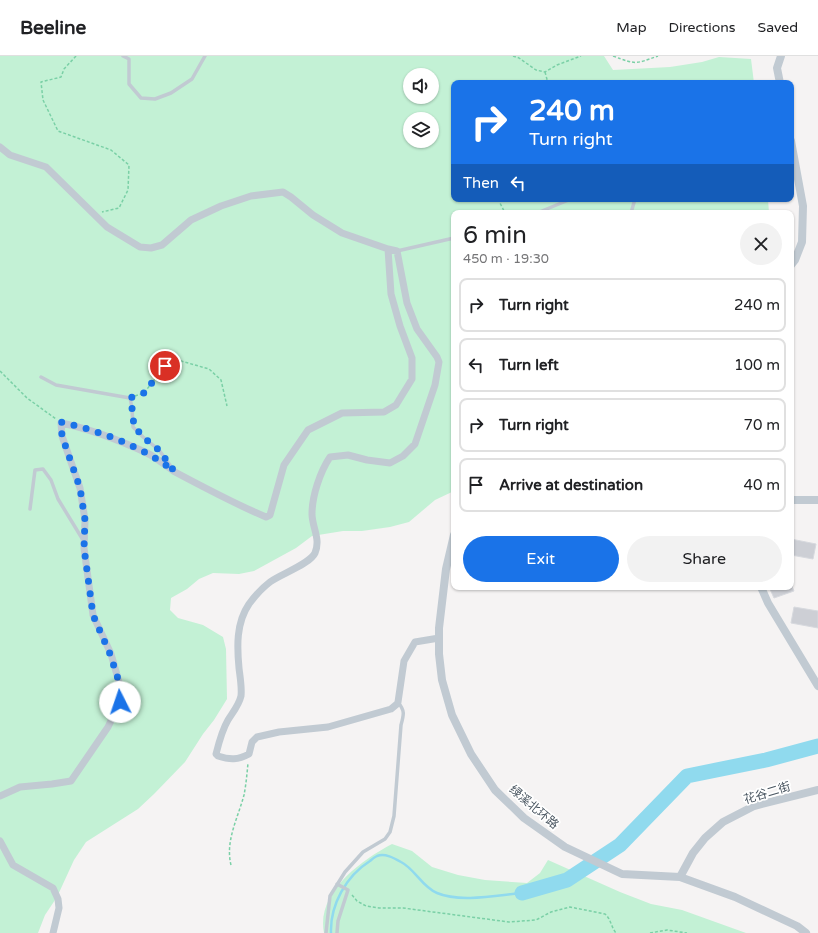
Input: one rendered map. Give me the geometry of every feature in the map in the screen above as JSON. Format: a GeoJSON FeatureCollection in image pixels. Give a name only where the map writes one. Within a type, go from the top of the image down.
{"type":"FeatureCollection","features":[{"type":"Feature","properties":{"kind":"street"},"geometry":{"type":"LineString","coordinates":[[779,80],[777,68],[781,56]]}},
{"type":"Feature","properties":{"kind":"street"},"geometry":{"type":"LineString","coordinates":[[0,147],[10,155],[46,167],[107,227],[121,237],[140,247],[151,248],[162,245],[191,220],[221,206],[251,196],[283,192],[292,197],[313,215],[342,233],[397,251],[407,303],[416,329],[437,356],[439,362],[435,385],[415,444],[403,456],[390,463],[367,460],[348,455],[330,457],[323,469],[319,480],[312,514],[316,532],[315,552],[308,561],[270,583],[249,604],[242,617],[238,632],[241,695],[222,732],[216,754],[222,758],[239,759],[249,754],[252,742],[258,737],[279,732],[328,727],[360,717],[382,713],[391,709],[398,702],[404,661],[415,642],[439,638]]}},
{"type":"Feature","properties":{"kind":"street"},"geometry":{"type":"LineString","coordinates":[[794,157],[803,206],[802,242],[794,261]]}},
{"type":"Feature","properties":{"kind":"street"},"geometry":{"type":"LineString","coordinates":[[0,796],[20,787],[71,781],[108,727],[120,702],[119,682],[110,654],[93,615],[83,541],[85,520],[80,488],[62,436],[61,422],[114,438],[149,454],[174,471],[212,492],[266,517],[270,515],[284,465],[308,430],[342,413],[384,412],[396,405],[412,379],[412,358],[400,326],[391,294],[388,249]]}},
{"type":"Feature","properties":{"kind":"street"},"geometry":{"type":"LineString","coordinates":[[794,500],[818,500]]}},
{"type":"Feature","properties":{"kind":"street","name":"绿溪北环路"},"geometry":{"type":"LineString","coordinates":[[451,548],[446,569],[439,628],[439,654],[442,680],[452,715],[471,754],[495,790],[514,809],[565,847],[622,874],[680,877],[735,897],[797,926],[806,933]]}},
{"type":"Feature","properties":{"kind":"street"},"geometry":{"type":"LineString","coordinates":[[762,590],[818,686]]}},
{"type":"Feature","properties":{"kind":"street","name":"花谷二街"},"geometry":{"type":"LineString","coordinates":[[680,877],[693,853],[705,838],[723,822],[754,806],[818,790]]}},
{"type":"Feature","properties":{"kind":"street"},"geometry":{"type":"LineString","coordinates":[[0,841],[13,865],[53,888],[58,899],[59,908],[53,933]]}},
{"type":"Feature","properties":{"kind":"lane"},"geometry":{"type":"LineString","coordinates":[[123,56],[129,59],[129,84],[141,98],[155,99],[171,93],[192,79],[206,56]]}},
{"type":"Feature","properties":{"kind":"lane"},"geometry":{"type":"LineString","coordinates":[[544,210],[563,202]]}},
{"type":"Feature","properties":{"kind":"lane"},"geometry":{"type":"LineString","coordinates":[[397,251],[451,239]]}},
{"type":"Feature","properties":{"kind":"lane"},"geometry":{"type":"LineString","coordinates":[[41,377],[56,385],[130,398],[134,426],[143,437],[159,450],[174,471]]}},
{"type":"Feature","properties":{"kind":"lane"},"geometry":{"type":"LineString","coordinates":[[30,509],[35,470],[43,469],[51,480],[58,499],[83,541]]}},
{"type":"Feature","properties":{"kind":"lane"},"geometry":{"type":"LineString","coordinates":[[326,933],[330,896],[356,858],[363,852],[385,840],[390,832],[394,816],[397,771],[404,712],[403,707],[398,702]]}},
{"type":"Feature","properties":{"kind":"lane"},"geometry":{"type":"LineString","coordinates":[[337,933],[338,921],[348,890],[338,885]]}},
{"type":"Feature","properties":{"kind":"path"},"geometry":{"type":"LineString","coordinates":[[76,56],[64,69],[61,77],[41,82],[43,100],[58,131],[111,150],[129,165],[128,190],[119,208],[94,214]]}},
{"type":"Feature","properties":{"kind":"path"},"geometry":{"type":"LineString","coordinates":[[513,56],[536,70],[546,72],[557,65],[581,56]]}},
{"type":"Feature","properties":{"kind":"path"},"geometry":{"type":"LineString","coordinates":[[613,56],[629,62],[638,63],[658,56]]}},
{"type":"Feature","properties":{"kind":"path"},"geometry":{"type":"LineString","coordinates":[[546,72],[547,80]]}},
{"type":"Feature","properties":{"kind":"path"},"geometry":{"type":"LineString","coordinates":[[130,398],[144,393],[165,366],[181,361],[209,369],[221,380],[226,406]]}},
{"type":"Feature","properties":{"kind":"path"},"geometry":{"type":"LineString","coordinates":[[0,371],[27,398],[61,422]]}},
{"type":"Feature","properties":{"kind":"path"},"geometry":{"type":"LineString","coordinates":[[231,865],[229,854],[231,837],[244,794],[249,754]]}},
{"type":"Feature","properties":{"kind":"path"},"geometry":{"type":"LineString","coordinates":[[348,890],[357,901],[366,906],[379,908],[403,908],[509,922],[536,920],[551,912],[570,907],[605,914],[616,933]]}},
{"type":"Feature","properties":{"kind":"path"},"geometry":{"type":"LineString","coordinates":[[650,933],[668,930],[687,933]]}},
{"type":"Feature","properties":{"kind":"green space"},"geometry":{"type":"Polygon","coordinates":[[[0,56],[604,56],[613,70],[670,67],[702,62],[719,57],[751,59],[754,80],[451,80],[451,202],[768,202],[769,210],[451,210],[451,492],[435,500],[409,522],[390,527],[362,531],[343,531],[312,536],[296,548],[254,571],[239,574],[213,573],[199,579],[187,589],[171,598],[170,610],[178,618],[203,625],[223,637],[226,649],[227,699],[185,762],[154,794],[138,809],[86,842],[74,860],[57,897],[45,915],[38,933],[0,933],[0,56]]]}},
{"type":"Feature","properties":{"kind":"green space"},"geometry":{"type":"Polygon","coordinates":[[[392,844],[412,851],[432,867],[458,875],[485,880],[527,883],[540,873],[548,860],[651,904],[682,910],[746,933],[324,933],[323,918],[327,905],[343,880],[367,859],[392,844]]]}},
{"type":"Feature","properties":{"kind":"building"},"geometry":{"type":"Polygon","coordinates":[[[794,540],[816,544],[813,559],[794,556],[794,540]]]}},
{"type":"Feature","properties":{"kind":"building"},"geometry":{"type":"Polygon","coordinates":[[[770,590],[794,591],[774,598],[770,590]]]}},
{"type":"Feature","properties":{"kind":"building"},"geometry":{"type":"Polygon","coordinates":[[[794,607],[818,611],[818,628],[791,623],[794,607]]]}},
{"type":"Feature","properties":{"kind":"waterway"},"geometry":{"type":"LineString","coordinates":[[522,893],[567,880],[620,845],[687,776],[766,760],[818,746]]}},
{"type":"Feature","properties":{"kind":"waterway"},"geometry":{"type":"LineString","coordinates":[[331,933],[333,912],[341,892],[361,867],[374,857],[380,855],[389,856],[406,865],[427,887],[446,896],[457,898],[480,898],[522,893]]}},
{"type":"Feature","properties":{"kind":"route"},"geometry":{"type":"LineString","coordinates":[[120,702],[119,682],[110,654],[93,615],[83,540],[85,520],[80,488],[62,436],[61,422],[114,438],[149,454],[174,471],[159,450],[143,437],[134,426],[130,398],[144,393],[165,366]]}}]}
